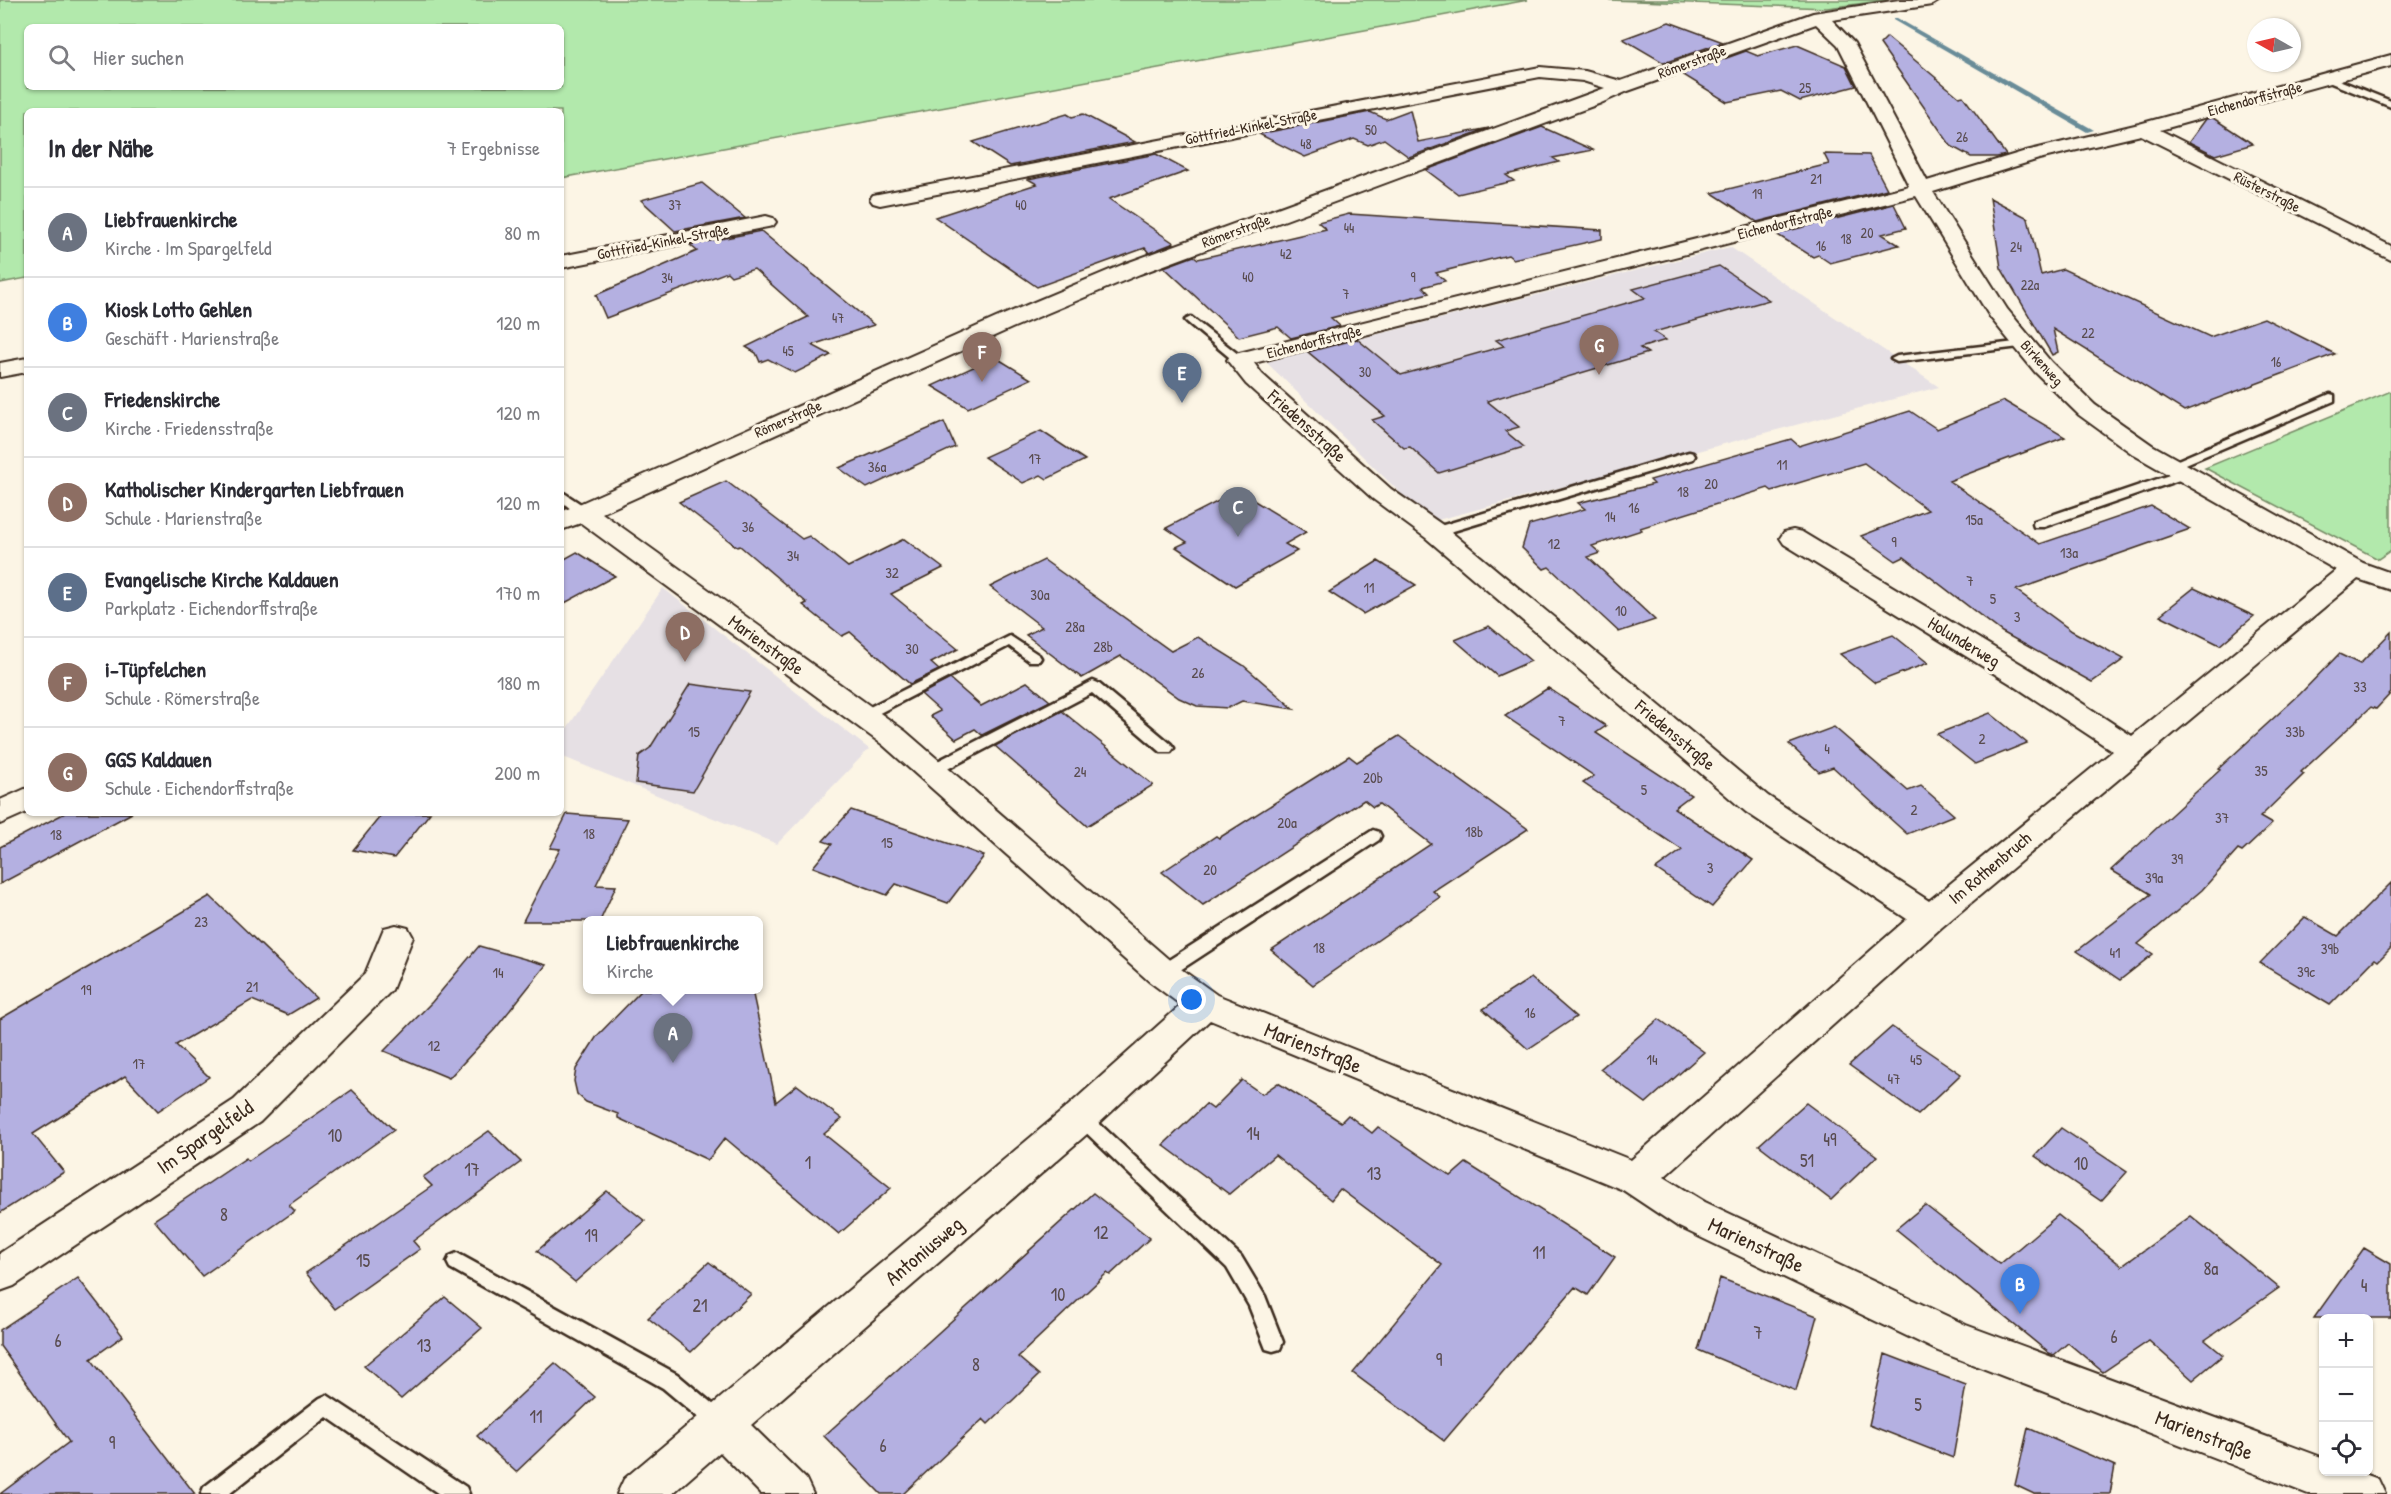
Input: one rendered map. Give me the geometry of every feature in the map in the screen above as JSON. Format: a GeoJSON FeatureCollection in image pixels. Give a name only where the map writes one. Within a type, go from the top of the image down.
{"type":"FeatureCollection","features":[{"type":"Feature","properties":{"kind":"street","name":"Römerstraße"},"geometry":{"type":"LineString","coordinates":[[568,509],[1132,269],[1819,16],[1932,0]]}},
{"type":"Feature","properties":{"kind":"street","name":"Birkenweg"},"geometry":{"type":"LineString","coordinates":[[1819,16],[1845,43],[1921,189],[1998,312],[2043,367],[2087,410],[2143,450],[2354,569],[2391,582]]}},
{"type":"Feature","properties":{"kind":"street","name":"Eichendorffstraße"},"geometry":{"type":"LineString","coordinates":[[1239,360],[1921,189],[2033,155],[2143,129],[2329,80],[2391,60]]}},
{"type":"Feature","properties":{"kind":"street","name":"Gottfried-Kinkel-Straße"},"geometry":{"type":"LineString","coordinates":[[880,199],[1540,72],[1585,76],[1622,87]]}},
{"type":"Feature","properties":{"kind":"street","name":"Rüsterstraße"},"geometry":{"type":"LineString","coordinates":[[2143,129],[2391,254]]}},
{"type":"Feature","properties":{"kind":"street","name":"Gottfried-Kinkel-Straße"},"geometry":{"type":"LineString","coordinates":[[564,260],[766,222]]}},
{"type":"Feature","properties":{"kind":"street","name":"Friedensstraße"},"geometry":{"type":"LineString","coordinates":[[1239,360],[1254,379],[1382,494],[1436,532],[1757,804],[1930,918]]}},
{"type":"Feature","properties":{"kind":"street"},"geometry":{"type":"LineString","coordinates":[[0,370],[24,366]]}},
{"type":"Feature","properties":{"kind":"street","name":"Marienstraße"},"geometry":{"type":"LineString","coordinates":[[568,509],[894,738],[1162,973],[1205,1004],[1636,1179],[1691,1214],[1952,1338],[2363,1494]]}},
{"type":"Feature","properties":{"kind":"street","name":"Holunderweg"},"geometry":{"type":"LineString","coordinates":[[1793,538],[2026,680],[2133,750]]}},
{"type":"Feature","properties":{"kind":"street","name":"Im Rothenbruch"},"geometry":{"type":"LineString","coordinates":[[1636,1179],[1930,918],[2354,569]]}},
{"type":"Feature","properties":{"kind":"street","name":"Im Spargelfeld"},"geometry":{"type":"LineString","coordinates":[[0,1274],[248,1111],[380,981],[396,937]]}},
{"type":"Feature","properties":{"kind":"street","name":"Antoniusweg"},"geometry":{"type":"LineString","coordinates":[[639,1494],[1081,1117],[1205,1004]]}},
{"type":"Feature","properties":{"kind":"street"},"geometry":{"type":"LineString","coordinates":[[720,1423],[791,1494]]}},
{"type":"Feature","properties":{"kind":"lane"},"geometry":{"type":"LineString","coordinates":[[2329,80],[2391,104]]}},
{"type":"Feature","properties":{"kind":"lane"},"geometry":{"type":"LineString","coordinates":[[1191,320],[1239,360]]}},
{"type":"Feature","properties":{"kind":"lane"},"geometry":{"type":"LineString","coordinates":[[1897,359],[2024,344]]}},
{"type":"Feature","properties":{"kind":"lane"},"geometry":{"type":"LineString","coordinates":[[2039,524],[2177,470],[2330,398]]}},
{"type":"Feature","properties":{"kind":"lane"},"geometry":{"type":"LineString","coordinates":[[1436,532],[1689,456]]}},
{"type":"Feature","properties":{"kind":"lane"},"geometry":{"type":"LineString","coordinates":[[864,716],[1010,640],[1034,658]]}},
{"type":"Feature","properties":{"kind":"lane"},"geometry":{"type":"LineString","coordinates":[[931,771],[1093,686],[1166,748]]}},
{"type":"Feature","properties":{"kind":"lane"},"geometry":{"type":"LineString","coordinates":[[1162,973],[1373,836]]}},
{"type":"Feature","properties":{"kind":"lane"},"geometry":{"type":"LineString","coordinates":[[1081,1117],[1234,1262],[1258,1302],[1274,1342]]}},
{"type":"Feature","properties":{"kind":"lane"},"geometry":{"type":"LineString","coordinates":[[457,1262],[670,1381],[720,1423]]}},
{"type":"Feature","properties":{"kind":"lane"},"geometry":{"type":"LineString","coordinates":[[212,1494],[327,1405],[458,1494]]}},
{"type":"Feature","properties":{"kind":"shaded area"},"geometry":{"type":"Polygon","coordinates":[[[1730,247],[1939,387],[1430,522],[1266,362],[1730,247]]]}},
{"type":"Feature","properties":{"kind":"shaded area"},"geometry":{"type":"Polygon","coordinates":[[[663,588],[869,749],[777,844],[564,757],[564,733],[663,588]]]}},
{"type":"Feature","properties":{"kind":"green space"},"geometry":{"type":"Polygon","coordinates":[[[0,0],[1528,0],[564,177],[564,108],[24,108],[24,279],[0,283],[0,0]]]}},
{"type":"Feature","properties":{"kind":"green space"},"geometry":{"type":"Polygon","coordinates":[[[1609,0],[1888,0],[1827,8],[1609,0]]]}},
{"type":"Feature","properties":{"kind":"green space"},"geometry":{"type":"Polygon","coordinates":[[[2391,391],[2391,550],[2378,559],[2205,468],[2391,391]]]}},
{"type":"Feature","properties":{"kind":"building"},"geometry":{"type":"Polygon","coordinates":[[[1669,22],[1723,42],[1664,63],[1623,39],[1669,22]]]}},
{"type":"Feature","properties":{"kind":"building"},"geometry":{"type":"Polygon","coordinates":[[[1887,37],[1959,97],[1963,96],[2006,155],[1971,157],[1951,146],[1880,44],[1887,37]]]}},
{"type":"Feature","properties":{"kind":"building"},"geometry":{"type":"Polygon","coordinates":[[[1797,45],[1846,66],[1856,86],[1800,101],[1781,91],[1727,102],[1682,74],[1746,51],[1758,56],[1797,45]]]}},
{"type":"Feature","properties":{"kind":"building"},"geometry":{"type":"Polygon","coordinates":[[[1410,110],[1418,142],[1489,128],[1409,157],[1384,139],[1368,145],[1354,139],[1305,157],[1259,134],[1370,112],[1386,119],[1410,110]]]}},
{"type":"Feature","properties":{"kind":"building"},"geometry":{"type":"Polygon","coordinates":[[[1067,114],[1072,117],[1083,114],[1135,142],[1010,166],[973,142],[1067,114]]]}},
{"type":"Feature","properties":{"kind":"building"},"geometry":{"type":"Polygon","coordinates":[[[2213,118],[2253,144],[2215,155],[2189,142],[2206,119],[2213,118]]]}},
{"type":"Feature","properties":{"kind":"building"},"geometry":{"type":"Polygon","coordinates":[[[1542,127],[1593,150],[1553,158],[1559,162],[1506,175],[1514,181],[1458,194],[1426,170],[1542,127]]]}},
{"type":"Feature","properties":{"kind":"building"},"geometry":{"type":"Polygon","coordinates":[[[1156,154],[1188,171],[1109,199],[1174,243],[1149,253],[1145,248],[1037,287],[935,217],[1037,184],[1028,179],[1156,154]]]}},
{"type":"Feature","properties":{"kind":"building"},"geometry":{"type":"Polygon","coordinates":[[[1824,154],[1869,155],[1887,189],[1757,222],[1712,193],[1829,164],[1824,154]]]}},
{"type":"Feature","properties":{"kind":"building"},"geometry":{"type":"Polygon","coordinates":[[[702,183],[745,218],[675,231],[641,200],[702,183]]]}},
{"type":"Feature","properties":{"kind":"building"},"geometry":{"type":"Polygon","coordinates":[[[1990,198],[2028,218],[2041,275],[2063,269],[2210,337],[2264,318],[2335,354],[2184,411],[2053,329],[2058,352],[2052,355],[2001,268],[1990,198]]]}},
{"type":"Feature","properties":{"kind":"building"},"geometry":{"type":"Polygon","coordinates":[[[1894,204],[1906,228],[1882,234],[1899,245],[1830,263],[1818,255],[1813,257],[1776,234],[1894,204]]]}},
{"type":"Feature","properties":{"kind":"building"},"geometry":{"type":"Polygon","coordinates":[[[1349,214],[1602,230],[1602,239],[1513,259],[1508,255],[1436,273],[1445,281],[1423,287],[1429,293],[1331,318],[1340,326],[1291,338],[1278,327],[1239,337],[1164,267],[1194,256],[1198,259],[1326,229],[1318,222],[1349,214]]]}},
{"type":"Feature","properties":{"kind":"building"},"geometry":{"type":"Polygon","coordinates":[[[761,231],[874,325],[812,345],[831,355],[795,373],[768,359],[760,362],[756,353],[746,347],[808,317],[754,269],[731,276],[727,272],[606,318],[596,295],[697,251],[690,245],[761,231]]]}},
{"type":"Feature","properties":{"kind":"building"},"geometry":{"type":"Polygon","coordinates":[[[1719,266],[1769,300],[1654,332],[1666,340],[1640,348],[1648,353],[1487,401],[1519,427],[1505,431],[1524,447],[1439,473],[1410,447],[1404,448],[1372,420],[1385,416],[1308,352],[1357,339],[1401,375],[1504,346],[1496,340],[1645,298],[1633,289],[1719,266]]]}},
{"type":"Feature","properties":{"kind":"building"},"geometry":{"type":"Polygon","coordinates":[[[995,357],[1031,379],[968,408],[932,386],[995,357]]]}},
{"type":"Feature","properties":{"kind":"building"},"geometry":{"type":"Polygon","coordinates":[[[2004,401],[2065,437],[1949,481],[2040,544],[2151,506],[2190,529],[2016,590],[2072,631],[2124,659],[2092,682],[2002,632],[1904,557],[1896,561],[1861,536],[1928,510],[1864,463],[1772,491],[1768,488],[1640,528],[1642,530],[1592,546],[1600,553],[1588,557],[1655,620],[1619,632],[1549,567],[1544,569],[1522,548],[1529,525],[1585,509],[1578,503],[1654,484],[1650,480],[1791,439],[1799,446],[1910,411],[1937,429],[2004,401]]]}},
{"type":"Feature","properties":{"kind":"building"},"geometry":{"type":"Polygon","coordinates":[[[944,422],[955,447],[867,488],[839,468],[944,422]]]}},
{"type":"Feature","properties":{"kind":"building"},"geometry":{"type":"Polygon","coordinates":[[[1041,431],[1085,460],[1047,479],[1041,475],[1023,483],[984,457],[1041,431]]]}},
{"type":"Feature","properties":{"kind":"building"},"geometry":{"type":"Polygon","coordinates":[[[726,481],[802,539],[809,536],[848,567],[904,539],[943,568],[891,594],[958,649],[931,663],[939,670],[910,684],[850,632],[842,636],[803,605],[807,603],[740,546],[737,547],[679,502],[726,481]]]}},
{"type":"Feature","properties":{"kind":"building"},"geometry":{"type":"Polygon","coordinates":[[[1238,491],[1306,532],[1285,544],[1297,551],[1235,586],[1176,547],[1187,542],[1166,528],[1238,491]]]}},
{"type":"Feature","properties":{"kind":"building"},"geometry":{"type":"Polygon","coordinates":[[[577,552],[615,576],[564,603],[564,559],[577,552]]]}},
{"type":"Feature","properties":{"kind":"building"},"geometry":{"type":"Polygon","coordinates":[[[1044,560],[1171,651],[1198,637],[1243,665],[1294,709],[1242,701],[1228,708],[1197,706],[1179,698],[1121,656],[1082,678],[1026,635],[1042,627],[990,587],[1044,560]]]}},
{"type":"Feature","properties":{"kind":"building"},"geometry":{"type":"Polygon","coordinates":[[[1378,561],[1416,585],[1363,614],[1329,592],[1378,561]]]}},
{"type":"Feature","properties":{"kind":"building"},"geometry":{"type":"Polygon","coordinates":[[[2194,588],[2254,616],[2220,645],[2160,615],[2194,588]]]}},
{"type":"Feature","properties":{"kind":"building"},"geometry":{"type":"Polygon","coordinates":[[[1489,626],[1531,661],[1497,676],[1455,640],[1489,626]]]}},
{"type":"Feature","properties":{"kind":"building"},"geometry":{"type":"Polygon","coordinates":[[[2391,632],[2391,693],[2376,709],[2371,707],[2301,772],[2304,774],[2260,817],[2272,824],[2242,852],[2238,850],[2202,890],[2138,944],[2153,954],[2120,980],[2077,951],[2151,894],[2111,870],[2220,770],[2218,769],[2300,694],[2339,654],[2360,664],[2391,632]]]}},
{"type":"Feature","properties":{"kind":"building"},"geometry":{"type":"Polygon","coordinates":[[[1893,635],[1928,663],[1875,683],[1840,654],[1893,635]]]}},
{"type":"Feature","properties":{"kind":"building"},"geometry":{"type":"Polygon","coordinates":[[[950,679],[981,706],[1027,682],[1050,701],[982,735],[975,729],[956,739],[930,716],[940,711],[921,694],[950,679]]]}},
{"type":"Feature","properties":{"kind":"building"},"geometry":{"type":"Polygon","coordinates":[[[690,684],[750,692],[693,791],[636,783],[639,756],[650,748],[690,684]]]}},
{"type":"Feature","properties":{"kind":"building"},"geometry":{"type":"Polygon","coordinates":[[[1548,688],[1606,726],[1596,733],[1691,795],[1674,808],[1753,860],[1712,907],[1656,869],[1682,850],[1583,783],[1594,776],[1505,716],[1548,688]]]}},
{"type":"Feature","properties":{"kind":"building"},"geometry":{"type":"Polygon","coordinates":[[[1062,711],[1153,785],[1087,826],[995,746],[1062,711]]]}},
{"type":"Feature","properties":{"kind":"building"},"geometry":{"type":"Polygon","coordinates":[[[1990,713],[2027,743],[1975,764],[1937,734],[1990,713]]]}},
{"type":"Feature","properties":{"kind":"building"},"geometry":{"type":"Polygon","coordinates":[[[1834,727],[1908,791],[1921,786],[1954,815],[1907,834],[1833,767],[1819,772],[1789,744],[1834,727]]]}},
{"type":"Feature","properties":{"kind":"building"},"geometry":{"type":"Polygon","coordinates":[[[1399,736],[1528,829],[1433,891],[1440,897],[1313,985],[1271,950],[1431,844],[1379,804],[1373,807],[1364,800],[1203,905],[1162,872],[1216,836],[1219,838],[1349,756],[1357,762],[1399,736]]]}},
{"type":"Feature","properties":{"kind":"building"},"geometry":{"type":"Polygon","coordinates":[[[851,810],[984,856],[948,903],[896,884],[887,895],[813,867],[832,844],[823,841],[851,810]]]}},
{"type":"Feature","properties":{"kind":"building"},"geometry":{"type":"Polygon","coordinates":[[[567,814],[628,819],[596,885],[616,886],[602,916],[583,916],[583,921],[523,921],[560,849],[550,848],[567,814]]]}},
{"type":"Feature","properties":{"kind":"building"},"geometry":{"type":"Polygon","coordinates":[[[59,816],[126,816],[0,884],[0,847],[59,816]]]}},
{"type":"Feature","properties":{"kind":"building"},"geometry":{"type":"Polygon","coordinates":[[[381,816],[428,816],[394,858],[353,850],[381,816]]]}},
{"type":"Feature","properties":{"kind":"building"},"geometry":{"type":"Polygon","coordinates":[[[2391,883],[2391,948],[2378,961],[2375,959],[2330,1005],[2260,963],[2305,917],[2338,936],[2391,883]]]}},
{"type":"Feature","properties":{"kind":"building"},"geometry":{"type":"Polygon","coordinates":[[[210,896],[316,998],[288,1015],[252,1000],[176,1045],[209,1077],[158,1111],[125,1076],[33,1134],[64,1172],[0,1213],[0,1019],[210,896]]]}},
{"type":"Feature","properties":{"kind":"building"},"geometry":{"type":"Polygon","coordinates":[[[479,946],[546,965],[495,1029],[449,1078],[384,1051],[432,1002],[479,946]]]}},
{"type":"Feature","properties":{"kind":"building"},"geometry":{"type":"Polygon","coordinates":[[[1531,978],[1576,1017],[1528,1049],[1483,1009],[1531,978]]]}},
{"type":"Feature","properties":{"kind":"building"},"geometry":{"type":"Polygon","coordinates":[[[638,994],[753,994],[776,1102],[797,1085],[842,1119],[824,1134],[891,1188],[839,1234],[725,1138],[708,1160],[618,1118],[618,1114],[586,1102],[577,1094],[574,1081],[576,1069],[597,1036],[638,994]]]}},
{"type":"Feature","properties":{"kind":"building"},"geometry":{"type":"Polygon","coordinates":[[[1659,1019],[1704,1052],[1646,1103],[1600,1069],[1659,1019]]]}},
{"type":"Feature","properties":{"kind":"building"},"geometry":{"type":"Polygon","coordinates":[[[1892,1027],[1961,1074],[1918,1115],[1849,1065],[1892,1027]]]}},
{"type":"Feature","properties":{"kind":"building"},"geometry":{"type":"Polygon","coordinates":[[[1242,1080],[1262,1094],[1278,1083],[1341,1122],[1348,1115],[1372,1133],[1378,1127],[1451,1176],[1466,1163],[1615,1257],[1588,1295],[1575,1287],[1444,1441],[1353,1373],[1442,1265],[1340,1189],[1331,1200],[1275,1155],[1229,1194],[1163,1145],[1206,1104],[1213,1109],[1242,1080]]]}},
{"type":"Feature","properties":{"kind":"building"},"geometry":{"type":"Polygon","coordinates":[[[352,1090],[394,1130],[289,1205],[295,1211],[202,1276],[154,1220],[246,1158],[248,1161],[352,1090]]]}},
{"type":"Feature","properties":{"kind":"building"},"geometry":{"type":"Polygon","coordinates":[[[1806,1103],[1877,1156],[1831,1200],[1759,1145],[1806,1103]]]}},
{"type":"Feature","properties":{"kind":"building"},"geometry":{"type":"Polygon","coordinates":[[[2061,1128],[2127,1172],[2101,1201],[2035,1156],[2061,1128]]]}},
{"type":"Feature","properties":{"kind":"building"},"geometry":{"type":"Polygon","coordinates":[[[489,1131],[521,1162],[413,1241],[420,1249],[335,1309],[306,1273],[432,1186],[423,1177],[489,1131]]]}},
{"type":"Feature","properties":{"kind":"building"},"geometry":{"type":"Polygon","coordinates":[[[607,1191],[645,1221],[575,1282],[537,1251],[607,1191]]]}},
{"type":"Feature","properties":{"kind":"building"},"geometry":{"type":"Polygon","coordinates":[[[1093,1193],[1150,1238],[1110,1275],[1107,1273],[1018,1357],[1039,1375],[988,1424],[983,1419],[903,1494],[881,1494],[824,1436],[1093,1193]]]}},
{"type":"Feature","properties":{"kind":"building"},"geometry":{"type":"Polygon","coordinates":[[[1925,1205],[2000,1264],[2058,1215],[2122,1266],[2191,1216],[2279,1288],[2205,1340],[2223,1355],[2193,1380],[2149,1341],[2103,1372],[2068,1343],[2054,1355],[2049,1353],[1896,1229],[1925,1205]]]}},
{"type":"Feature","properties":{"kind":"building"},"geometry":{"type":"Polygon","coordinates":[[[2364,1248],[2391,1264],[2391,1318],[2373,1318],[2373,1314],[2319,1314],[2319,1318],[2314,1318],[2364,1248]]]}},
{"type":"Feature","properties":{"kind":"building"},"geometry":{"type":"Polygon","coordinates":[[[709,1262],[751,1294],[691,1352],[648,1318],[709,1262]]]}},
{"type":"Feature","properties":{"kind":"building"},"geometry":{"type":"Polygon","coordinates":[[[78,1278],[123,1336],[91,1359],[195,1494],[0,1494],[69,1442],[0,1346],[0,1330],[78,1278]]]}},
{"type":"Feature","properties":{"kind":"building"},"geometry":{"type":"Polygon","coordinates":[[[1720,1278],[1817,1316],[1796,1391],[1698,1350],[1720,1278]]]}},
{"type":"Feature","properties":{"kind":"building"},"geometry":{"type":"Polygon","coordinates":[[[445,1297],[482,1328],[401,1399],[364,1366],[445,1297]]]}},
{"type":"Feature","properties":{"kind":"building"},"geometry":{"type":"Polygon","coordinates":[[[1885,1354],[1966,1385],[1953,1458],[1869,1425],[1885,1354]]]}},
{"type":"Feature","properties":{"kind":"building"},"geometry":{"type":"Polygon","coordinates":[[[555,1363],[595,1397],[516,1472],[477,1436],[555,1363]]]}},
{"type":"Feature","properties":{"kind":"building"},"geometry":{"type":"Polygon","coordinates":[[[2028,1428],[2115,1466],[2110,1494],[2034,1494],[2015,1485],[2028,1428]]]}},
{"type":"Feature","properties":{"kind":"waterway"},"geometry":{"type":"LineString","coordinates":[[1895,19],[2090,130]]}},
{"type":"Feature","properties":{"kind":"place","name":"GGS Kaldauen"},"geometry":{"type":"Point","coordinates":[1599,375]}},
{"type":"Feature","properties":{"kind":"place","name":"i-Tüpfelchen"},"geometry":{"type":"Point","coordinates":[982,382]}},
{"type":"Feature","properties":{"kind":"place","name":"Evangelische Kirche Kaldauen"},"geometry":{"type":"Point","coordinates":[1182,403]}},
{"type":"Feature","properties":{"kind":"place","name":"Friedenskirche"},"geometry":{"type":"Point","coordinates":[1238,537]}},
{"type":"Feature","properties":{"kind":"place","name":"Katholischer Kindergarten Liebfrauen"},"geometry":{"type":"Point","coordinates":[685,662]}},
{"type":"Feature","properties":{"kind":"place","name":"Liebfrauenkirche"},"geometry":{"type":"Point","coordinates":[673,1063]}},
{"type":"Feature","properties":{"kind":"place","name":"Kiosk Lotto Gehlen"},"geometry":{"type":"Point","coordinates":[2020,1314]}}]}
